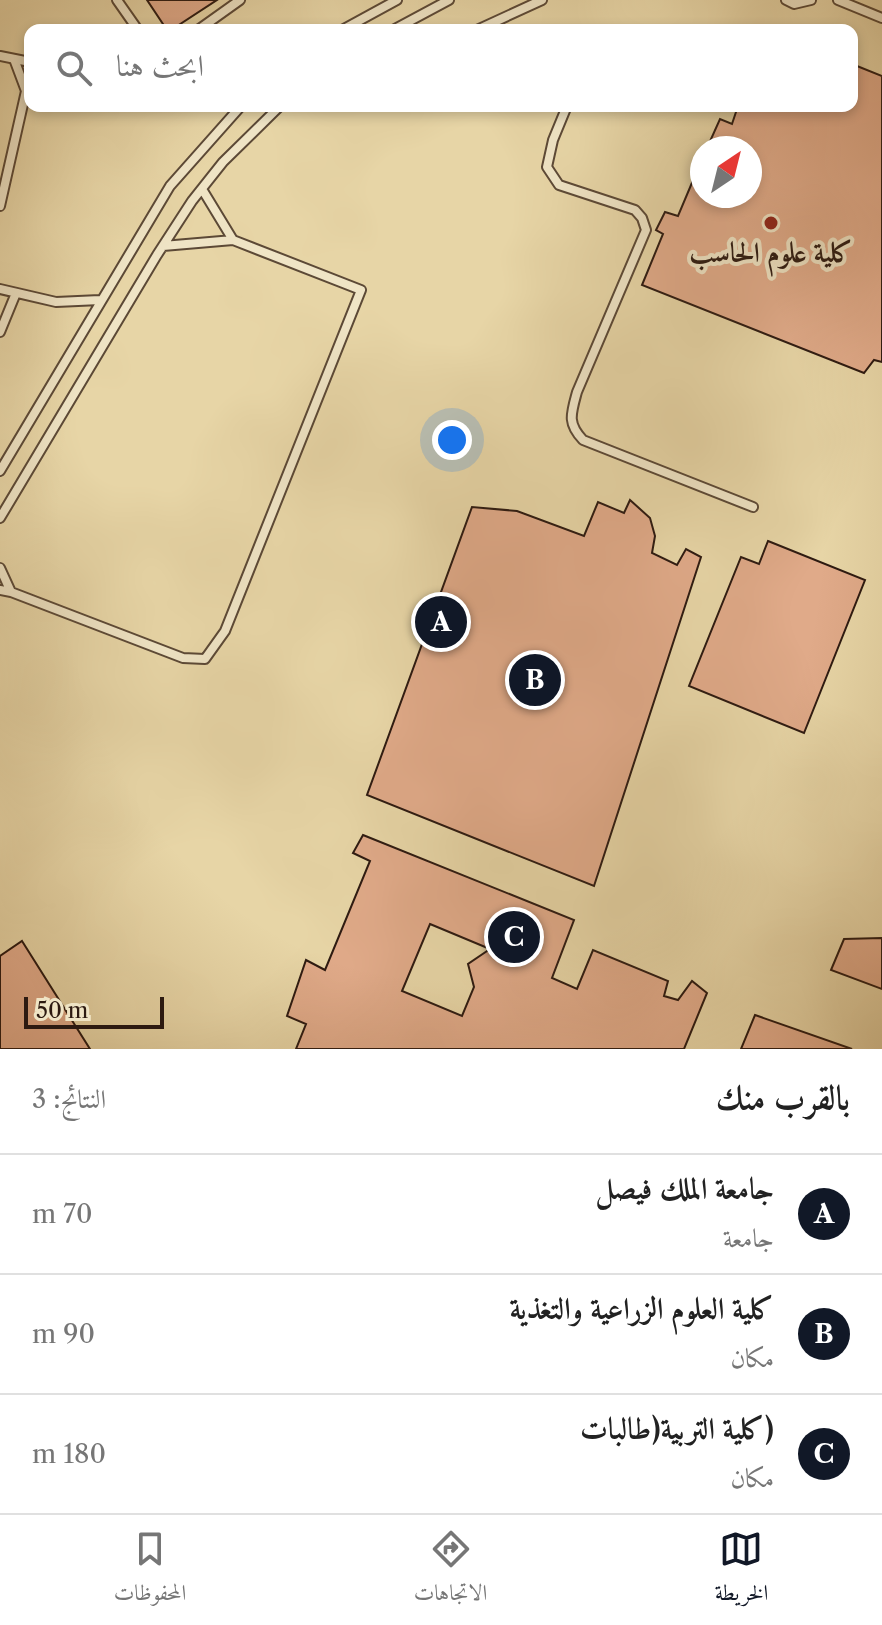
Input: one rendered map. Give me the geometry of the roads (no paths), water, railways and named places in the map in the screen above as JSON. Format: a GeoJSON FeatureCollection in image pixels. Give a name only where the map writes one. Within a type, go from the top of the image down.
{"type":"FeatureCollection","features":[{"type":"Feature","properties":{"kind":"lane"},"geometry":{"type":"LineString","coordinates":[[117,0],[134,24]]}},
{"type":"Feature","properties":{"kind":"lane"},"geometry":{"type":"LineString","coordinates":[[206,24],[240,0]]}},
{"type":"Feature","properties":{"kind":"lane"},"geometry":{"type":"LineString","coordinates":[[353,24],[397,0]]}},
{"type":"Feature","properties":{"kind":"lane"},"geometry":{"type":"LineString","coordinates":[[404,24],[449,0]]}},
{"type":"Feature","properties":{"kind":"lane"},"geometry":{"type":"LineString","coordinates":[[490,24],[542,0]]}},
{"type":"Feature","properties":{"kind":"lane"},"geometry":{"type":"LineString","coordinates":[[786,0],[794,4],[811,0]]}},
{"type":"Feature","properties":{"kind":"lane"},"geometry":{"type":"LineString","coordinates":[[838,0],[882,18]]}},
{"type":"Feature","properties":{"kind":"lane"},"geometry":{"type":"LineString","coordinates":[[0,56],[24,61]]}},
{"type":"Feature","properties":{"kind":"lane"},"geometry":{"type":"LineString","coordinates":[[14,59],[24,83]]}},
{"type":"Feature","properties":{"kind":"lane"},"geometry":{"type":"LineString","coordinates":[[0,206],[24,108]]}},
{"type":"Feature","properties":{"kind":"lane"},"geometry":{"type":"LineString","coordinates":[[0,471],[170,186],[236,112]]}},
{"type":"Feature","properties":{"kind":"lane"},"geometry":{"type":"LineString","coordinates":[[0,518],[163,246],[223,162],[274,112]]}},
{"type":"Feature","properties":{"kind":"lane"},"geometry":{"type":"LineString","coordinates":[[566,112],[553,140],[547,167],[559,185],[635,210],[646,230],[577,392],[571,414],[572,428],[583,440],[753,507]]}},
{"type":"Feature","properties":{"kind":"lane"},"geometry":{"type":"LineString","coordinates":[[202,189],[233,240]]}},
{"type":"Feature","properties":{"kind":"lane"},"geometry":{"type":"LineString","coordinates":[[0,590],[183,658],[205,659],[221,639],[361,290],[233,240],[163,246]]}},
{"type":"Feature","properties":{"kind":"lane"},"geometry":{"type":"LineString","coordinates":[[0,289],[56,302],[100,300]]}},
{"type":"Feature","properties":{"kind":"lane"},"geometry":{"type":"LineString","coordinates":[[0,330],[16,293]]}},
{"type":"Feature","properties":{"kind":"lane"},"geometry":{"type":"LineString","coordinates":[[0,568],[11,592]]}},
{"type":"Feature","properties":{"kind":"place","name":"كلية علوم الحاسب"},"geometry":{"type":"Point","coordinates":[771,223]}},
{"type":"Feature","properties":{"kind":"place","name":"جامعة الملك فيصل"},"geometry":{"type":"Point","coordinates":[441,622]}},
{"type":"Feature","properties":{"kind":"place","name":"كلية العلوم الزراعية والتغذية"},"geometry":{"type":"Point","coordinates":[535,680]}},
{"type":"Feature","properties":{"kind":"place","name":"(كلية التربية(طالبات"},"geometry":{"type":"Point","coordinates":[514,937]}}]}
